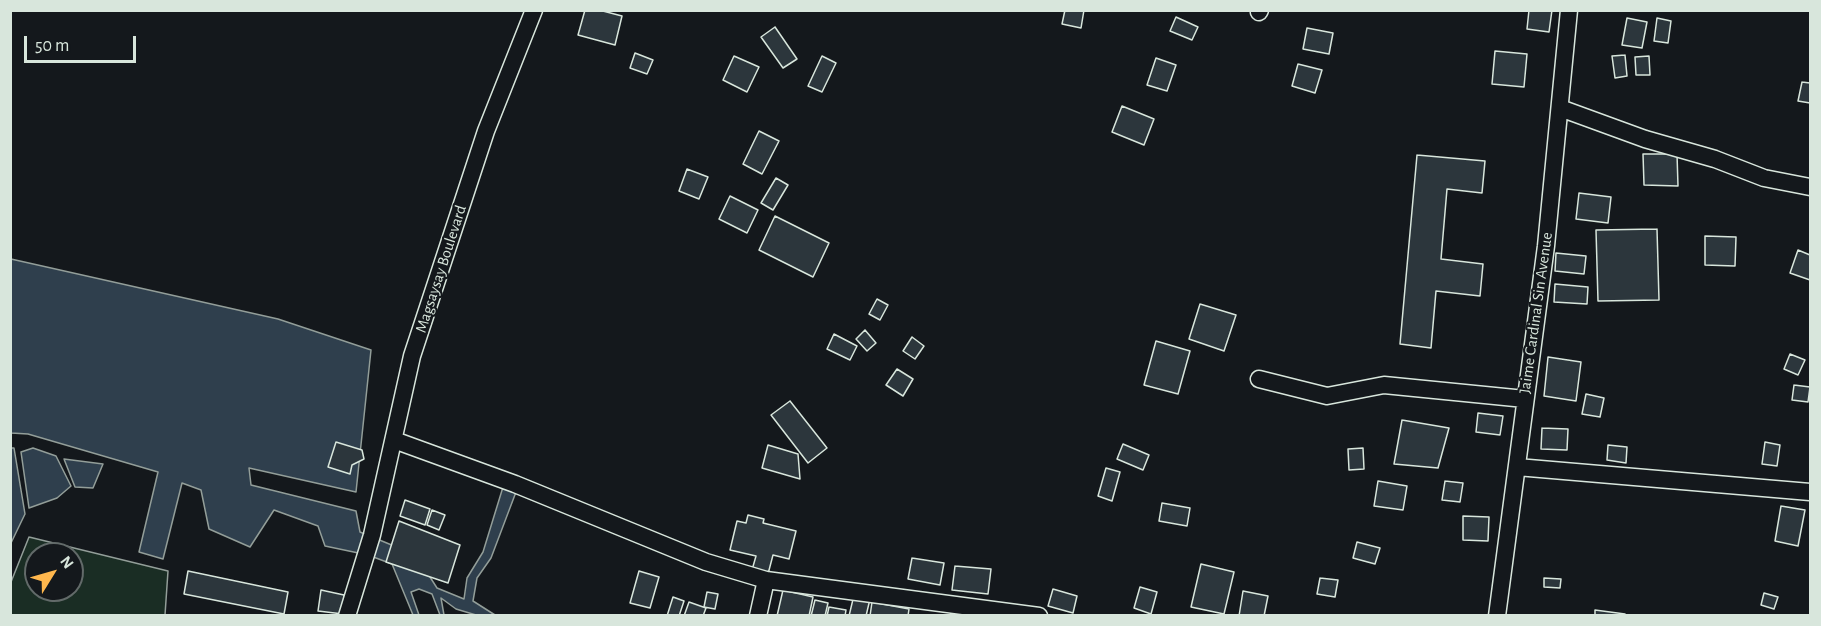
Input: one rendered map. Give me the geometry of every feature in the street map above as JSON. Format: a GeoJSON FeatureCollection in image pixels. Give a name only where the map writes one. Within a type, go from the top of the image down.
{"type":"FeatureCollection","features":[{"type":"Feature","properties":{"kind":"street","name":"Magsaysay Boulevard"},"geometry":{"type":"LineString","coordinates":[[346,615],[372,535],[412,356],[486,131],[534,10]]}},
{"type":"Feature","properties":{"kind":"street","name":"Jaime Cardinal Sin Avenue"},"geometry":{"type":"LineString","coordinates":[[1497,615],[1546,246],[1569,10]]}},
{"type":"Feature","properties":{"kind":"street"},"geometry":{"type":"LineString","coordinates":[[1560,108],[1645,139],[1715,159],[1764,178],[1810,187]]}},
{"type":"Feature","properties":{"kind":"street"},"geometry":{"type":"LineString","coordinates":[[1259,379],[1327,396],[1384,385],[1525,399]]}},
{"type":"Feature","properties":{"kind":"street"},"geometry":{"type":"LineString","coordinates":[[394,440],[515,484],[706,562],[766,580],[1039,615]]}},
{"type":"Feature","properties":{"kind":"street"},"geometry":{"type":"LineString","coordinates":[[1517,467],[1810,492]]}},
{"type":"Feature","properties":{"kind":"street"},"geometry":{"type":"LineString","coordinates":[[758,615],[766,580]]}},
{"type":"Feature","properties":{"kind":"green space"},"geometry":{"type":"Polygon","coordinates":[[[29,537],[49,542],[27,542],[29,537]]]}},
{"type":"Feature","properties":{"kind":"green space"},"geometry":{"type":"Polygon","coordinates":[[[24,550],[24,602],[84,602],[84,550],[168,571],[165,615],[11,615],[11,582],[24,550]]]}},
{"type":"Feature","properties":{"kind":"water"},"geometry":{"type":"Polygon","coordinates":[[[11,259],[278,319],[371,350],[356,492],[249,468],[251,485],[356,511],[360,532],[416,555],[437,588],[464,599],[467,578],[483,552],[503,487],[516,492],[491,558],[477,578],[473,601],[495,615],[476,615],[456,609],[441,598],[444,615],[440,615],[432,594],[419,589],[411,592],[419,615],[413,615],[392,564],[368,555],[325,546],[318,526],[274,510],[250,547],[209,529],[201,490],[182,483],[163,559],[139,552],[158,472],[28,434],[11,433],[11,259]]]}},
{"type":"Feature","properties":{"kind":"water"},"geometry":{"type":"Polygon","coordinates":[[[11,448],[14,448],[25,514],[11,543],[11,448]]]}},
{"type":"Feature","properties":{"kind":"water"},"geometry":{"type":"Polygon","coordinates":[[[33,448],[56,456],[71,486],[57,498],[29,508],[21,452],[33,448]]]}},
{"type":"Feature","properties":{"kind":"water"},"geometry":{"type":"Polygon","coordinates":[[[64,459],[103,464],[93,488],[75,487],[64,459]]]}},
{"type":"Feature","properties":{"kind":"building"},"geometry":{"type":"Polygon","coordinates":[[[585,10],[599,10],[622,16],[615,45],[578,35],[585,10]]]}},
{"type":"Feature","properties":{"kind":"building"},"geometry":{"type":"Polygon","coordinates":[[[1065,10],[1084,10],[1081,28],[1062,24],[1065,10]]]}},
{"type":"Feature","properties":{"kind":"building"},"geometry":{"type":"Polygon","coordinates":[[[1529,10],[1552,10],[1549,32],[1527,29],[1529,10]]]}},
{"type":"Feature","properties":{"kind":"building"},"geometry":{"type":"Polygon","coordinates":[[[1176,17],[1198,27],[1192,40],[1170,31],[1176,17]]]}},
{"type":"Feature","properties":{"kind":"building"},"geometry":{"type":"Polygon","coordinates":[[[1627,18],[1647,22],[1642,48],[1622,45],[1627,18]]]}},
{"type":"Feature","properties":{"kind":"building"},"geometry":{"type":"Polygon","coordinates":[[[1657,18],[1671,21],[1668,43],[1654,41],[1657,18]]]}},
{"type":"Feature","properties":{"kind":"building"},"geometry":{"type":"Polygon","coordinates":[[[775,27],[797,59],[783,68],[761,37],[775,27]]]}},
{"type":"Feature","properties":{"kind":"building"},"geometry":{"type":"Polygon","coordinates":[[[1307,28],[1333,33],[1329,54],[1303,49],[1307,28]]]}},
{"type":"Feature","properties":{"kind":"building"},"geometry":{"type":"Polygon","coordinates":[[[1495,51],[1527,54],[1524,87],[1492,84],[1495,51]]]}},
{"type":"Feature","properties":{"kind":"building"},"geometry":{"type":"Polygon","coordinates":[[[635,53],[653,60],[647,74],[630,68],[635,53]]]}},
{"type":"Feature","properties":{"kind":"building"},"geometry":{"type":"Polygon","coordinates":[[[1625,55],[1627,76],[1615,78],[1612,56],[1625,55]]]}},
{"type":"Feature","properties":{"kind":"building"},"geometry":{"type":"Polygon","coordinates":[[[734,56],[759,67],[747,92],[723,80],[734,56]]]}},
{"type":"Feature","properties":{"kind":"building"},"geometry":{"type":"Polygon","coordinates":[[[822,56],[836,63],[822,92],[808,86],[822,56]]]}},
{"type":"Feature","properties":{"kind":"building"},"geometry":{"type":"Polygon","coordinates":[[[1649,56],[1650,75],[1636,75],[1635,57],[1649,56]]]}},
{"type":"Feature","properties":{"kind":"building"},"geometry":{"type":"Polygon","coordinates":[[[1156,58],[1176,65],[1167,91],[1147,85],[1156,58]]]}},
{"type":"Feature","properties":{"kind":"building"},"geometry":{"type":"Polygon","coordinates":[[[1298,64],[1322,70],[1315,93],[1292,86],[1298,64]]]}},
{"type":"Feature","properties":{"kind":"building"},"geometry":{"type":"Polygon","coordinates":[[[1802,82],[1810,83],[1810,103],[1798,101],[1802,82]]]}},
{"type":"Feature","properties":{"kind":"building"},"geometry":{"type":"Polygon","coordinates":[[[1122,106],[1154,119],[1144,145],[1112,132],[1122,106]]]}},
{"type":"Feature","properties":{"kind":"building"},"geometry":{"type":"Polygon","coordinates":[[[759,131],[779,141],[762,174],[743,164],[759,131]]]}},
{"type":"Feature","properties":{"kind":"building"},"geometry":{"type":"Polygon","coordinates":[[[1643,154],[1677,154],[1678,186],[1644,185],[1643,154]]]}},
{"type":"Feature","properties":{"kind":"building"},"geometry":{"type":"Polygon","coordinates":[[[1417,155],[1485,161],[1482,193],[1447,189],[1441,259],[1483,264],[1480,296],[1436,291],[1431,348],[1400,344],[1417,155]]]}},
{"type":"Feature","properties":{"kind":"building"},"geometry":{"type":"Polygon","coordinates":[[[687,169],[708,177],[699,199],[679,191],[687,169]]]}},
{"type":"Feature","properties":{"kind":"building"},"geometry":{"type":"Polygon","coordinates":[[[776,178],[788,185],[773,210],[761,203],[776,178]]]}},
{"type":"Feature","properties":{"kind":"building"},"geometry":{"type":"Polygon","coordinates":[[[1579,193],[1611,197],[1608,223],[1576,219],[1579,193]]]}},
{"type":"Feature","properties":{"kind":"building"},"geometry":{"type":"Polygon","coordinates":[[[730,196],[758,210],[747,233],[719,219],[730,196]]]}},
{"type":"Feature","properties":{"kind":"building"},"geometry":{"type":"Polygon","coordinates":[[[775,216],[829,243],[813,277],[759,250],[775,216]]]}},
{"type":"Feature","properties":{"kind":"building"},"geometry":{"type":"Polygon","coordinates":[[[1657,229],[1659,300],[1598,301],[1596,230],[1657,229]]]}},
{"type":"Feature","properties":{"kind":"building"},"geometry":{"type":"Polygon","coordinates":[[[1705,236],[1736,237],[1735,266],[1705,265],[1705,236]]]}},
{"type":"Feature","properties":{"kind":"building"},"geometry":{"type":"Polygon","coordinates":[[[1798,250],[1810,255],[1810,280],[1790,273],[1798,250]]]}},
{"type":"Feature","properties":{"kind":"building"},"geometry":{"type":"Polygon","coordinates":[[[1556,253],[1586,256],[1584,274],[1555,271],[1556,253]]]}},
{"type":"Feature","properties":{"kind":"building"},"geometry":{"type":"Polygon","coordinates":[[[1555,284],[1588,287],[1587,304],[1554,302],[1555,284]]]}},
{"type":"Feature","properties":{"kind":"building"},"geometry":{"type":"Polygon","coordinates":[[[877,299],[888,305],[880,320],[869,314],[877,299]]]}},
{"type":"Feature","properties":{"kind":"building"},"geometry":{"type":"Polygon","coordinates":[[[1200,304],[1236,315],[1224,351],[1189,339],[1200,304]]]}},
{"type":"Feature","properties":{"kind":"building"},"geometry":{"type":"Polygon","coordinates":[[[865,330],[876,343],[867,351],[856,339],[865,330]]]}},
{"type":"Feature","properties":{"kind":"building"},"geometry":{"type":"Polygon","coordinates":[[[834,334],[857,346],[850,360],[827,349],[834,334]]]}},
{"type":"Feature","properties":{"kind":"building"},"geometry":{"type":"Polygon","coordinates":[[[912,337],[924,346],[915,359],[903,351],[912,337]]]}},
{"type":"Feature","properties":{"kind":"building"},"geometry":{"type":"Polygon","coordinates":[[[1156,341],[1190,351],[1178,394],[1144,385],[1156,341]]]}},
{"type":"Feature","properties":{"kind":"building"},"geometry":{"type":"Polygon","coordinates":[[[1790,354],[1805,360],[1798,375],[1784,369],[1790,354]]]}},
{"type":"Feature","properties":{"kind":"building"},"geometry":{"type":"Polygon","coordinates":[[[1548,357],[1581,362],[1576,401],[1544,396],[1548,357]]]}},
{"type":"Feature","properties":{"kind":"building"},"geometry":{"type":"Polygon","coordinates":[[[897,369],[913,379],[903,396],[886,385],[897,369]]]}},
{"type":"Feature","properties":{"kind":"building"},"geometry":{"type":"Polygon","coordinates":[[[1794,385],[1810,387],[1808,402],[1792,400],[1794,385]]]}},
{"type":"Feature","properties":{"kind":"building"},"geometry":{"type":"Polygon","coordinates":[[[1586,394],[1604,398],[1600,417],[1582,414],[1586,394]]]}},
{"type":"Feature","properties":{"kind":"building"},"geometry":{"type":"Polygon","coordinates":[[[790,401],[827,448],[808,463],[771,415],[790,401]]]}},
{"type":"Feature","properties":{"kind":"building"},"geometry":{"type":"Polygon","coordinates":[[[1478,413],[1503,416],[1500,435],[1476,432],[1478,413]]]}},
{"type":"Feature","properties":{"kind":"building"},"geometry":{"type":"Polygon","coordinates":[[[1402,420],[1449,428],[1438,468],[1394,464],[1402,420]]]}},
{"type":"Feature","properties":{"kind":"building"},"geometry":{"type":"Polygon","coordinates":[[[1542,428],[1568,429],[1567,450],[1541,449],[1542,428]]]}},
{"type":"Feature","properties":{"kind":"building"},"geometry":{"type":"Polygon","coordinates":[[[336,442],[362,450],[364,459],[352,465],[350,474],[328,467],[336,442]]]}},
{"type":"Feature","properties":{"kind":"building"},"geometry":{"type":"Polygon","coordinates":[[[1765,442],[1780,445],[1777,466],[1762,464],[1765,442]]]}},
{"type":"Feature","properties":{"kind":"building"},"geometry":{"type":"Polygon","coordinates":[[[1123,444],[1149,455],[1143,470],[1117,459],[1123,444]]]}},
{"type":"Feature","properties":{"kind":"building"},"geometry":{"type":"Polygon","coordinates":[[[768,445],[798,454],[800,479],[762,468],[768,445]]]}},
{"type":"Feature","properties":{"kind":"building"},"geometry":{"type":"Polygon","coordinates":[[[1608,445],[1627,447],[1626,463],[1607,460],[1608,445]]]}},
{"type":"Feature","properties":{"kind":"building"},"geometry":{"type":"Polygon","coordinates":[[[1363,448],[1364,469],[1349,470],[1348,449],[1363,448]]]}},
{"type":"Feature","properties":{"kind":"building"},"geometry":{"type":"Polygon","coordinates":[[[1106,468],[1120,472],[1112,501],[1098,496],[1106,468]]]}},
{"type":"Feature","properties":{"kind":"building"},"geometry":{"type":"Polygon","coordinates":[[[1378,481],[1407,486],[1403,510],[1374,506],[1378,481]]]}},
{"type":"Feature","properties":{"kind":"building"},"geometry":{"type":"Polygon","coordinates":[[[1445,481],[1463,483],[1460,502],[1442,500],[1445,481]]]}},
{"type":"Feature","properties":{"kind":"building"},"geometry":{"type":"Polygon","coordinates":[[[405,500],[430,509],[425,525],[400,516],[405,500]]]}},
{"type":"Feature","properties":{"kind":"building"},"geometry":{"type":"Polygon","coordinates":[[[1162,503],[1190,508],[1187,526],[1159,521],[1162,503]]]}},
{"type":"Feature","properties":{"kind":"building"},"geometry":{"type":"Polygon","coordinates":[[[1781,506],[1805,510],[1798,546],[1775,541],[1781,506]]]}},
{"type":"Feature","properties":{"kind":"building"},"geometry":{"type":"Polygon","coordinates":[[[432,510],[445,515],[439,530],[427,525],[432,510]]]}},
{"type":"Feature","properties":{"kind":"building"},"geometry":{"type":"Polygon","coordinates":[[[748,515],[764,519],[763,523],[796,531],[789,559],[773,555],[768,574],[752,570],[756,556],[730,550],[737,521],[746,523],[748,515]]]}},
{"type":"Feature","properties":{"kind":"building"},"geometry":{"type":"Polygon","coordinates":[[[1463,516],[1489,517],[1488,541],[1463,540],[1463,516]]]}},
{"type":"Feature","properties":{"kind":"building"},"geometry":{"type":"Polygon","coordinates":[[[399,521],[460,545],[448,583],[386,562],[399,521]]]}},
{"type":"Feature","properties":{"kind":"building"},"geometry":{"type":"Polygon","coordinates":[[[1357,542],[1380,548],[1375,564],[1353,558],[1357,542]]]}},
{"type":"Feature","properties":{"kind":"building"},"geometry":{"type":"Polygon","coordinates":[[[912,558],[944,563],[940,585],[908,579],[912,558]]]}},
{"type":"Feature","properties":{"kind":"building"},"geometry":{"type":"Polygon","coordinates":[[[1201,564],[1234,572],[1224,614],[1191,607],[1201,564]]]}},
{"type":"Feature","properties":{"kind":"building"},"geometry":{"type":"Polygon","coordinates":[[[955,566],[991,569],[988,594],[952,590],[955,566]]]}},
{"type":"Feature","properties":{"kind":"building"},"geometry":{"type":"Polygon","coordinates":[[[188,571],[288,592],[284,614],[184,594],[188,571]]]}},
{"type":"Feature","properties":{"kind":"building"},"geometry":{"type":"Polygon","coordinates":[[[639,571],[659,577],[650,608],[630,603],[639,571]]]}},
{"type":"Feature","properties":{"kind":"building"},"geometry":{"type":"Polygon","coordinates":[[[1320,578],[1338,580],[1335,597],[1317,594],[1320,578]]]}},
{"type":"Feature","properties":{"kind":"building"},"geometry":{"type":"Polygon","coordinates":[[[1544,578],[1561,579],[1560,588],[1544,587],[1544,578]]]}},
{"type":"Feature","properties":{"kind":"building"},"geometry":{"type":"Polygon","coordinates":[[[1140,587],[1157,592],[1151,614],[1134,608],[1140,587]]]}},
{"type":"Feature","properties":{"kind":"building"},"geometry":{"type":"Polygon","coordinates":[[[1053,589],[1077,596],[1073,613],[1048,606],[1053,589]]]}},
{"type":"Feature","properties":{"kind":"building"},"geometry":{"type":"Polygon","coordinates":[[[321,590],[344,595],[343,614],[318,611],[321,590]]]}},
{"type":"Feature","properties":{"kind":"building"},"geometry":{"type":"Polygon","coordinates":[[[783,590],[813,597],[809,616],[777,616],[783,590]]]}},
{"type":"Feature","properties":{"kind":"building"},"geometry":{"type":"Polygon","coordinates":[[[1243,591],[1268,596],[1264,616],[1239,616],[1243,591]]]}},
{"type":"Feature","properties":{"kind":"building"},"geometry":{"type":"Polygon","coordinates":[[[707,592],[718,594],[715,609],[704,607],[707,592]]]}},
{"type":"Feature","properties":{"kind":"building"},"geometry":{"type":"Polygon","coordinates":[[[1764,593],[1778,597],[1774,609],[1761,605],[1764,593]]]}},
{"type":"Feature","properties":{"kind":"building"},"geometry":{"type":"Polygon","coordinates":[[[854,595],[870,599],[866,616],[849,616],[854,595]]]}},
{"type":"Feature","properties":{"kind":"building"},"geometry":{"type":"Polygon","coordinates":[[[673,597],[684,601],[679,616],[667,616],[673,597]]]}},
{"type":"Feature","properties":{"kind":"building"},"geometry":{"type":"Polygon","coordinates":[[[815,600],[828,603],[825,616],[811,616],[815,600]]]}},
{"type":"Feature","properties":{"kind":"building"},"geometry":{"type":"Polygon","coordinates":[[[689,602],[706,608],[703,616],[684,616],[689,602]]]}},
{"type":"Feature","properties":{"kind":"building"},"geometry":{"type":"Polygon","coordinates":[[[872,602],[909,609],[908,616],[870,616],[872,602]]]}},
{"type":"Feature","properties":{"kind":"building"},"geometry":{"type":"Polygon","coordinates":[[[829,607],[846,610],[845,616],[827,616],[829,607]]]}},
{"type":"Feature","properties":{"kind":"building"},"geometry":{"type":"Polygon","coordinates":[[[1595,610],[1625,614],[1624,616],[1595,616],[1595,610]]]}}]}
